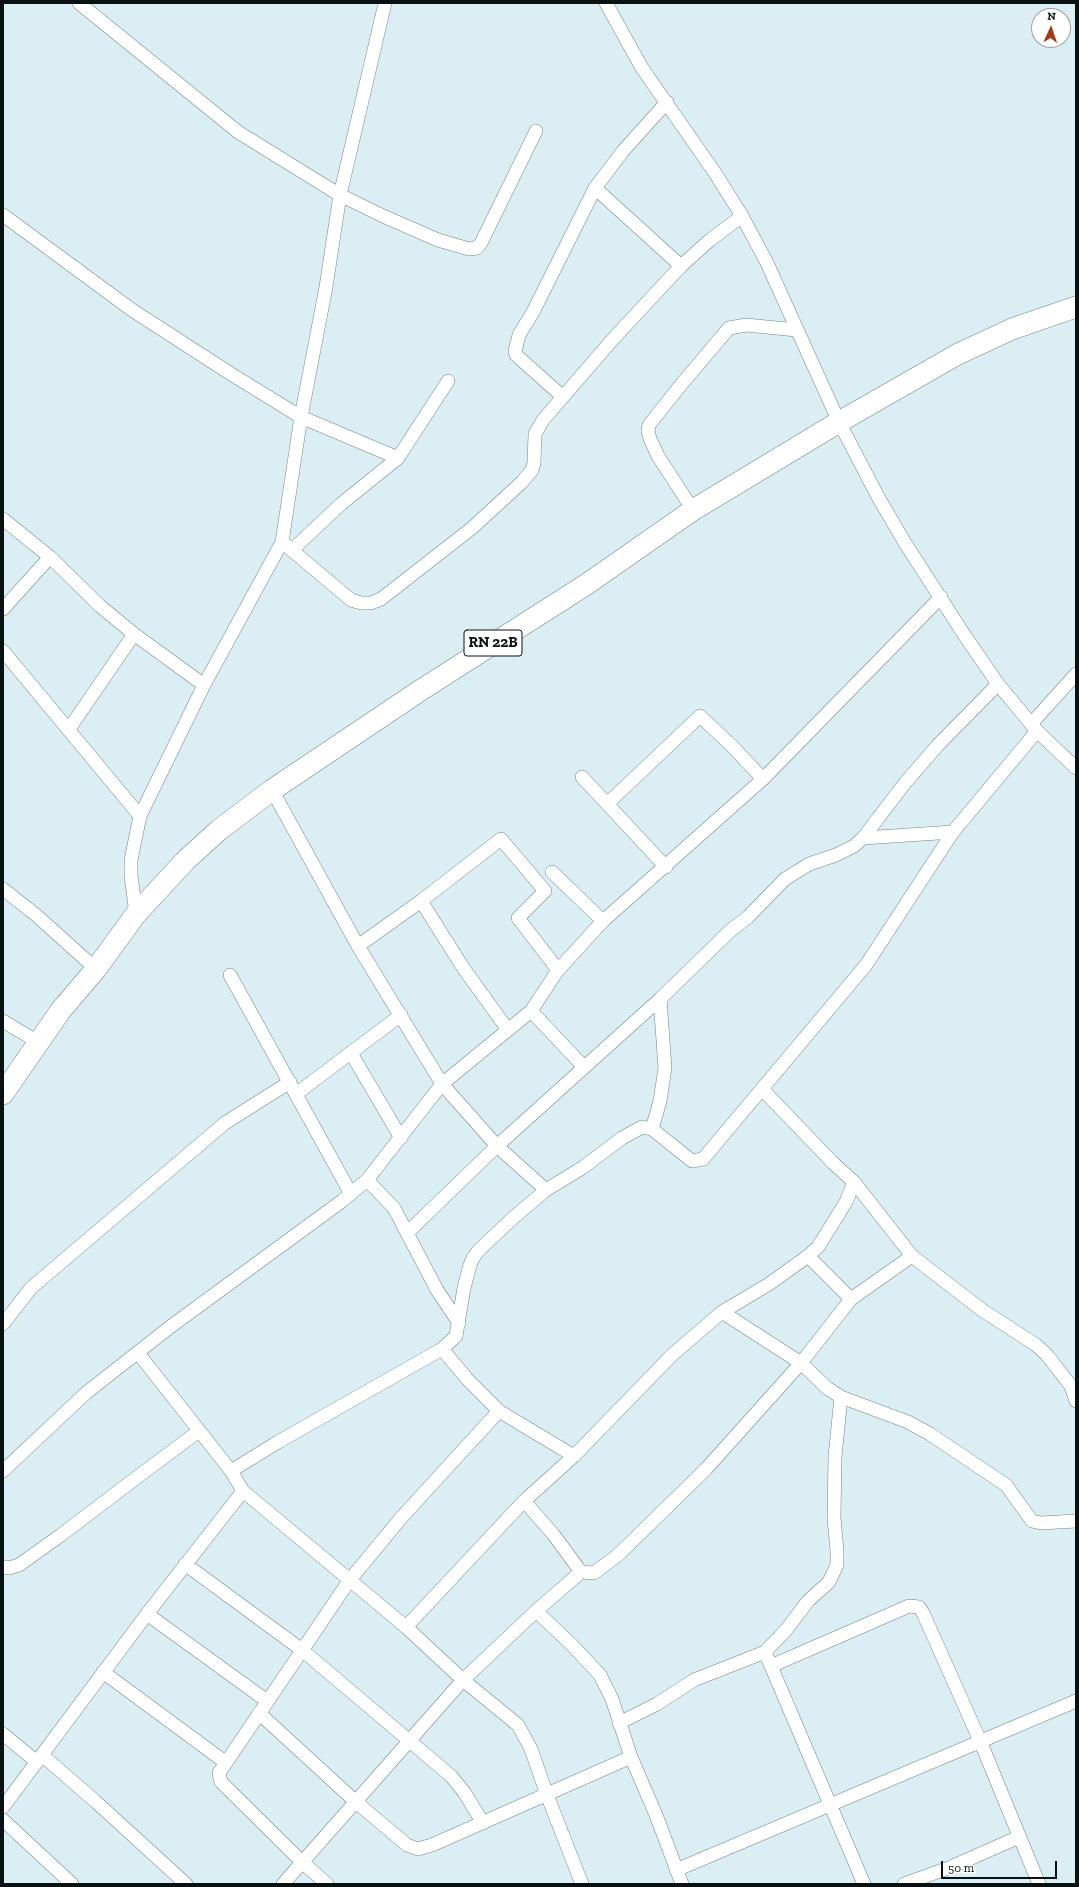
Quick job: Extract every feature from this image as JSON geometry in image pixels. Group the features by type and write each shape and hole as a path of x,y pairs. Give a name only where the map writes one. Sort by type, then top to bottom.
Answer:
{"main road":[{"name":"RN 22B","path":"3,1094 61,1010 96,969 136,914 185,862 219,830 272,790 421,690 587,584 693,510 839,422 958,354 1012,329 1076,307"}],"street":[{"path":"79,3 238,132 340,195 438,240 472,250 477,248 481,243 536,130"},
{"path":"287,546 301,417 326,287 340,195 385,3"},
{"path":"606,3 642,68 667,102 742,216 767,263 839,422 881,502 905,543 998,684 1034,728 1076,768"},
{"path":"563,397 516,355 515,351 519,335 533,312 595,188 623,151 667,102"},
{"path":"595,188 681,266"},
{"path":"3,215 132,310 301,417 398,458"},
{"path":"287,546 351,600 361,603 370,603 381,599 472,528 522,482 532,470 534,463 535,434 538,427 613,339 681,266 710,240 742,216"},
{"path":"693,510 658,456 650,439 648,431 649,426 680,386 729,328 746,325 797,330"},
{"path":"136,914 131,876 131,860 140,816 204,685 287,546 398,458 448,381"},
{"path":"3,518 50,557 100,606 134,634 204,685"},
{"path":"3,609 50,557"},
{"path":"3,1471 86,1394 138,1352 368,1180 442,1084 532,1011 558,970 603,921 666,867 763,779 941,597"},
{"path":"69,729 134,634"},
{"path":"3,651 140,816"},
{"path":"231,1471 278,1442 442,1349 456,1336 461,1303 470,1265 478,1250 546,1190 582,1168 639,1128 652,1129 692,1161 704,1160 866,965 952,832 1076,674"},
{"path":"407,1233 496,1146 660,998 731,930 748,917 785,879 810,864 836,856 854,846 863,838 905,783 937,746 998,684"},
{"path":"608,803 700,716 732,746 763,779"},
{"path":"582,777 608,803 666,867"},
{"path":"272,790 358,946 442,1084 496,1146 546,1190"},
{"path":"863,838 952,832"},
{"path":"358,946 421,901 501,840 545,891 518,918 558,970"},
{"path":"552,872 603,921"},
{"path":"3,889 36,915 96,969"},
{"path":"421,901 464,970 508,1030"},
{"path":"230,975 351,1194"},
{"path":"652,1129 660,1101 665,1068 660,998"},
{"path":"532,1011 584,1067"},
{"path":"296,1094 401,1015"},
{"path":"3,1021 38,1042"},
{"path":"351,1052 401,1138"},
{"path":"3,1324 31,1288 225,1122 290,1082"},
{"path":"763,1090 832,1163 854,1182 912,1256 982,1310 1036,1345 1048,1355 1071,1386 1076,1401"},
{"path":"368,1180 394,1208 437,1290 459,1323"},
{"path":"406,1626 524,1501 574,1456 672,1354 722,1312 769,1284 818,1247 846,1202 854,1182"},
{"path":"808,1256 851,1299"},
{"path":"283,1884 463,1680 536,1611 581,1572 594,1573 618,1555 706,1469 801,1363 851,1299 912,1256"},
{"path":"722,1312 801,1363 827,1388 841,1397 908,1422 930,1434 1006,1485 1032,1521 1041,1523 1076,1521"},
{"path":"442,1349 468,1380 500,1411 574,1456"},
{"path":"138,1352 231,1471 243,1491 349,1581 406,1626 463,1680 518,1725 531,1749 547,1795 582,1884"},
{"path":"619,1723 657,1704 694,1680 765,1652 786,1630 808,1601 829,1582 837,1565 834,1518 834,1471 841,1397"},
{"path":"327,1884 302,1862 221,1782 219,1773 349,1581 406,1512 500,1411"},
{"path":"3,1567 9,1568 18,1565 61,1536 132,1480 199,1431"},
{"path":"3,1807 147,1614 243,1491"},
{"path":"524,1501 553,1534 581,1572"},
{"path":"185,1564 302,1650 451,1776 464,1792 483,1823"},
{"path":"771,1666 909,1606 919,1607 924,1612 981,1743 1039,1884"},
{"path":"536,1611 572,1644 600,1675 612,1699 631,1757 656,1815 682,1884"},
{"path":"147,1614 267,1701"},
{"path":"765,1652 864,1884"},
{"path":"103,1672 225,1762"},
{"path":"676,1870 830,1804 981,1743 1076,1702"},
{"path":"259,1713 356,1802 407,1846 418,1849 432,1845 483,1823 631,1757"},
{"path":"3,1734 95,1801 186,1884"},
{"path":"3,1820 72,1884"},
{"path":"904,1884 950,1867 1020,1837"}]}
